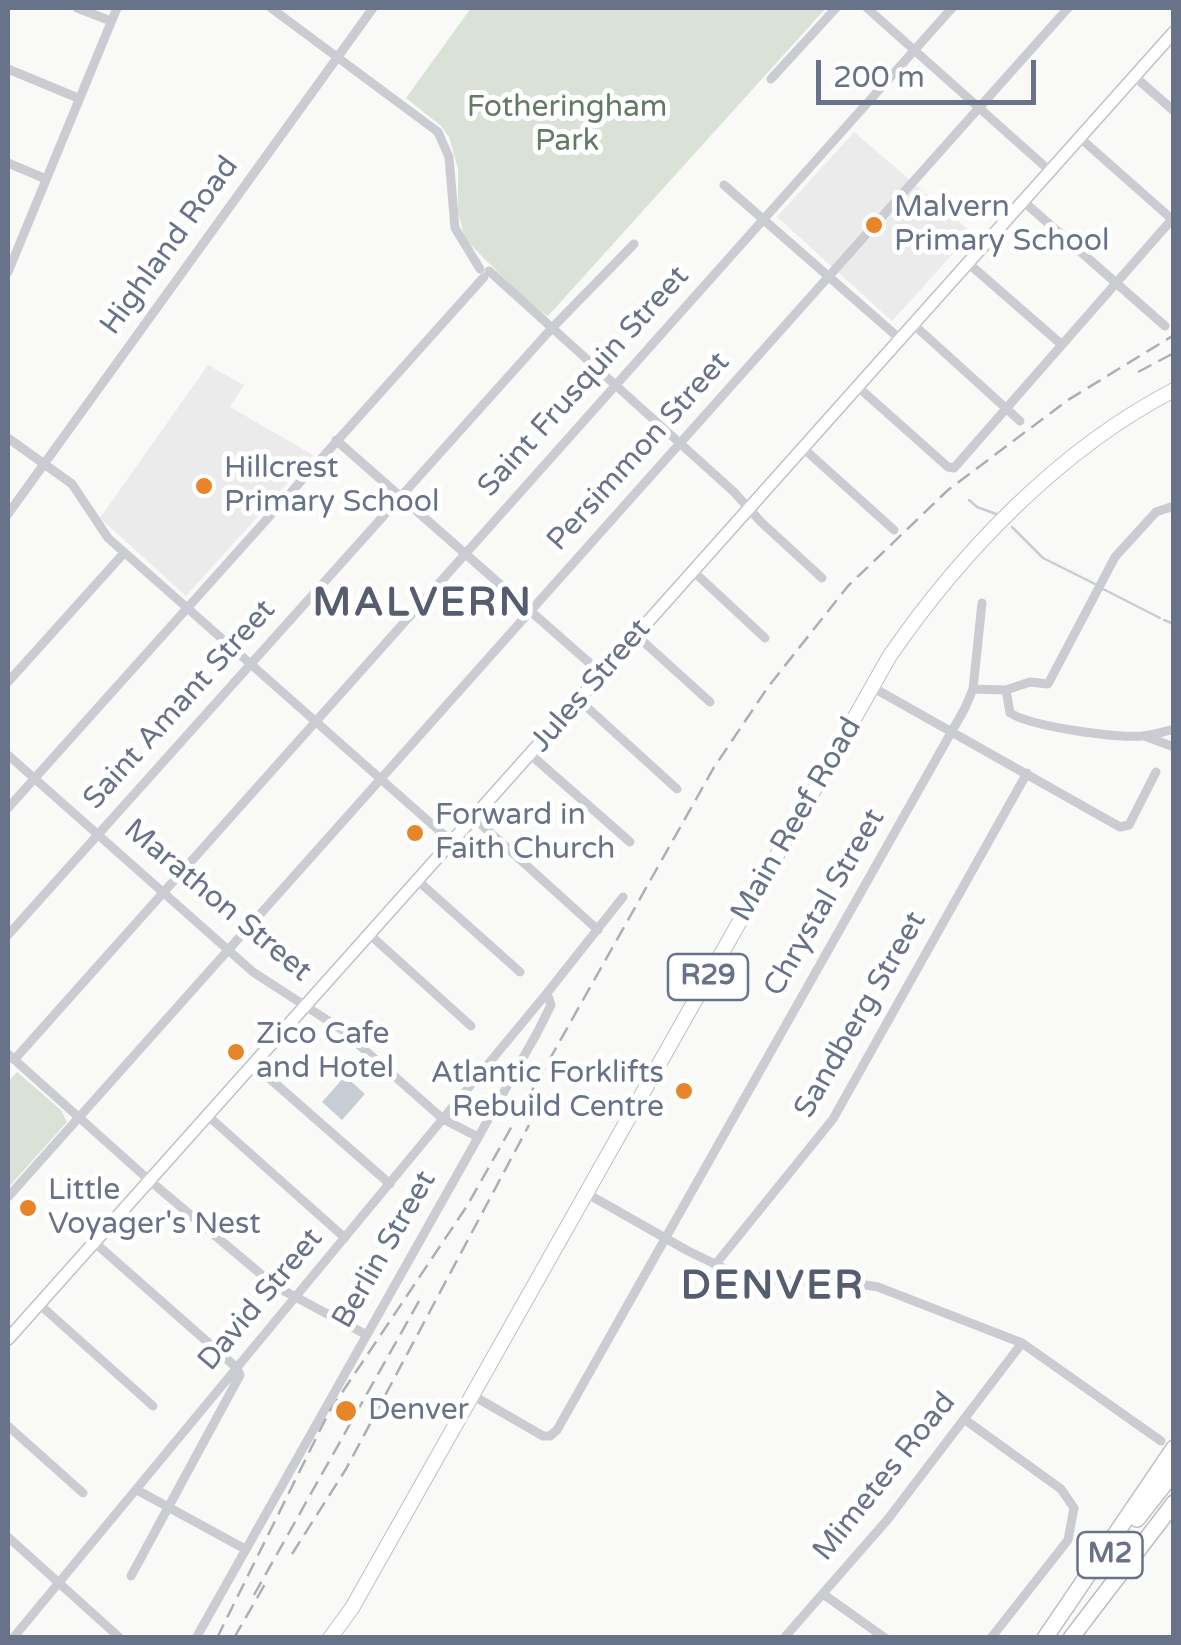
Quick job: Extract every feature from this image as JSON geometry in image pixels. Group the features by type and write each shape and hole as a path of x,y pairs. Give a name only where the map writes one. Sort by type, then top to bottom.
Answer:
{"highway":[{"path":"1046,1638 1167,1444"},
{"name":"M2","path":"1046,1638 1174,1472"},
{"name":"M2","path":"1071,1638 1174,1503"}],"main road":[{"name":"Jules Street","path":"8,1339 1174,32"},
{"name":"Main Reef Road","path":"330,1638 352,1608 872,686 922,611 1018,507 1108,429 1174,390"}],"street":[{"path":"77,8 111,21"},
{"path":"9,265 116,8"},
{"path":"271,8 438,132 449,157 454,228 484,272 680,444 822,578"},
{"name":"Highland Road","path":"8,514 373,8"},
{"path":"772,79 836,8"},
{"path":"867,8 1050,170"},
{"name":"Saint Frusquin Street","path":"11,1057 164,892 952,8"},
{"name":"Persimmon Street","path":"8,1196 1068,8"},
{"path":"8,69 78,98"},
{"path":"1134,76 1174,111"},
{"path":"858,386 948,467 954,468 1173,219 1079,137"},
{"path":"8,163 46,179"},
{"path":"724,184 900,339"},
{"path":"1023,201 1164,326"},
{"name":"Saint Amant Street","path":"8,935 551,329 634,244"},
{"path":"968,262 1061,344"},
{"path":"8,808 484,272"},
{"path":"913,324 1020,421"},
{"path":"8,438 76,488 98,527 124,553 452,842"},
{"path":"336,440 602,674"},
{"path":"803,448 894,530"},
{"path":"973,689 1006,690 1030,682 1050,682 1115,557 1159,509 1174,506"},
{"path":"8,682 124,553"},
{"path":"693,571 765,638"},
{"name":"Chrystal Street","path":"472,1396 543,1436 550,1436 560,1426 952,731 973,689 982,603"},
{"path":"636,636 710,702"},
{"path":"872,686 1124,828 1156,772"},
{"path":"1006,690 1008,711 1018,718 1049,726 1144,736 1174,747"},
{"path":"579,700 677,789"},
{"path":"1144,736 1174,728"},
{"name":"Marathon Street","path":"8,754 228,950 304,1007 341,1028 442,1118 478,1137"},
{"path":"531,755 630,842"},
{"name":"Sandberg Street","path":"715,1265 838,1111 1027,774"},
{"path":"474,818 598,930"},
{"path":"418,880 520,972"},
{"name":"Berlin Street","path":"196,1638 538,1033 551,1004 547,993 623,897"},
{"path":"368,934 471,1026"},
{"name":"David Street","path":"12,1638 547,993"},
{"path":"11,1057 275,1286 365,1334"},
{"path":"253,1064 390,1184"},
{"path":"207,1115 345,1238"},
{"path":"586,1193 715,1265 744,1276 878,1287 1022,1344 1167,1444"},
{"path":"94,1242 237,1368 240,1379 131,1576"},
{"path":"39,1304 153,1406"},
{"name":"Mimetes Road","path":"784,1638 888,1519 1022,1344"},
{"path":"213,1398 226,1405"},
{"path":"964,1419 1061,1489 1074,1508 1068,1540 991,1638"},
{"path":"8,1426 83,1494"},
{"path":"138,1490 245,1549"},
{"path":"8,1537 120,1638"},
{"path":"823,1594 885,1638"}],"shaded area":[{"name":"Malvern Primary School","path":"854,132 972,233 892,321 777,217"},
{"name":"Hillcrest Primary School","path":"208,365 244,385 230,407 313,455 186,596 100,518"},
{"path":"345,1076 365,1094 342,1120 322,1102"}],"green space":[{"name":"Fotheringham Park","path":"471,8 826,8 548,316 531,306 465,239 458,212 458,169 449,137 406,98"},
{"path":"17,1072 61,1110 67,1122 8,1188 8,1082"}],"waterway":[{"path":"969,500 999,515"},
{"path":"1012,527 1043,558 1097,585"},
{"path":"1103,589 1160,618"},
{"path":"1164,620 1174,624"}],"railway":[{"path":"217,1638 329,1412 467,1206 713,769 768,687 848,586 948,490 1068,400 1174,335"},
{"path":"1138,372 1174,353"},
{"path":"292,1554 346,1469 529,1125"},
{"path":"254,1595 423,1294"},
{"path":"234,1638 265,1584"}],"place":[{"name":"Malvern Primary School","path":"874,225"},
{"name":"Hillcrest Primary School","path":"204,486"},
{"name":"Forward in Faith Church","path":"415,833"},
{"name":"Zico Cafe and Hotel","path":"236,1052"},
{"name":"Atlantic Forklifts Rebuild Centre","path":"684,1091"},
{"name":"Little Voyager's Nest","path":"28,1208"},
{"name":"Denver","path":"346,1411"}],"district":[{"name":"MALVERN","path":"423,604"},
{"name":"DENVER","path":"773,1287"}]}
